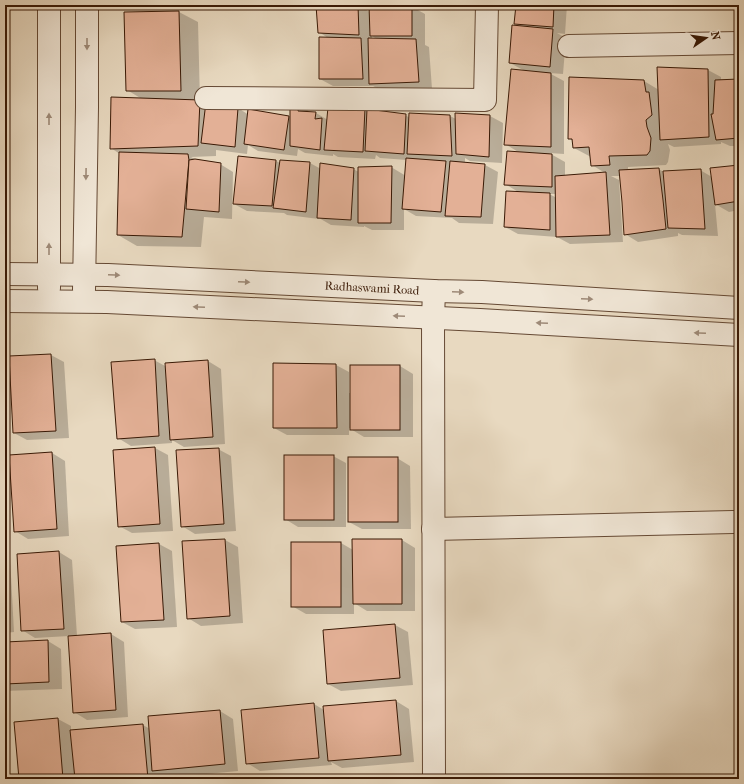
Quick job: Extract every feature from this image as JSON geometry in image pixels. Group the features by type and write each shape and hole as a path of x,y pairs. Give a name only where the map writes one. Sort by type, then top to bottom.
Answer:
{"street":[{"path":"48,302 49,5"},
{"path":"83,302 87,107 87,5"},
{"path":"206,98 485,100 487,5"},
{"path":"569,46 739,42"},
{"name":"Radhaswami Road","path":"5,274 108,275 482,292 739,308"},
{"path":"434,291 434,779"},
{"path":"5,301 83,302 433,318 739,335"},
{"path":"433,529 733,522"}],"building":[{"path":"316,5 358,5 359,35 318,33"},
{"path":"369,5 412,5 412,36 370,36"},
{"path":"516,5 554,5 553,27 514,24"},
{"path":"179,11 181,91 126,91 124,12"},
{"path":"512,25 553,29 550,67 509,63"},
{"path":"319,37 361,38 363,79 319,79"},
{"path":"368,38 416,39 419,82 369,84"},
{"path":"657,67 708,69 709,137 660,140"},
{"path":"511,69 551,73 551,147 504,145"},
{"path":"569,77 644,80 646,92 649,92 652,115 646,120 651,138 650,151 647,155 609,156 610,165 591,166 589,147 573,148 572,139 568,139"},
{"path":"739,79 739,138 716,140 711,114 713,114 715,80"},
{"path":"111,97 200,100 198,146 110,149"},
{"path":"206,102 238,108 235,147 201,143"},
{"path":"299,104 298,111 316,112 315,119 322,118 320,150 290,146 290,105"},
{"path":"328,107 365,108 363,152 324,150"},
{"path":"248,109 289,116 284,150 244,144"},
{"path":"367,109 406,114 404,154 365,151"},
{"path":"409,113 450,115 452,156 407,154"},
{"path":"455,113 490,115 489,157 456,154"},
{"path":"507,151 552,154 552,187 504,185"},
{"path":"119,152 188,154 189,160 182,237 117,235"},
{"path":"238,156 276,160 272,206 233,204"},
{"path":"406,158 446,161 441,212 402,209"},
{"path":"195,159 221,163 219,212 186,209 189,160"},
{"path":"280,160 310,162 306,212 273,208"},
{"path":"450,161 485,164 481,217 445,216"},
{"path":"320,163 354,168 351,220 317,218"},
{"path":"739,165 739,201 715,205 710,168"},
{"path":"392,166 391,223 358,223 358,167"},
{"path":"659,168 666,229 624,235 619,170"},
{"path":"701,169 705,229 668,228 663,171"},
{"path":"606,172 610,235 556,237 555,176"},
{"path":"506,191 550,193 550,230 504,227"},
{"path":"51,354 56,431 13,433 9,356"},
{"path":"155,359 159,436 117,439 111,362"},
{"path":"208,360 213,437 170,440 165,363"},
{"path":"273,363 336,364 337,428 273,428"},
{"path":"350,365 400,365 400,430 350,430"},
{"path":"155,447 160,524 118,527 113,450"},
{"path":"219,448 224,524 181,527 176,450"},
{"path":"52,452 57,529 14,532 9,455"},
{"path":"284,455 334,455 334,520 284,520"},
{"path":"348,457 398,457 398,522 348,522"},
{"path":"225,539 230,616 187,619 182,541"},
{"path":"352,539 402,539 402,604 353,604"},
{"path":"291,542 341,542 341,607 291,607"},
{"path":"159,543 164,620 121,622 116,546"},
{"path":"59,551 64,629 21,631 17,554"},
{"path":"395,624 400,678 327,684 323,630"},
{"path":"111,633 116,710 73,713 68,636"},
{"path":"48,640 49,682 5,684 5,642"},
{"path":"396,700 401,755 328,761 323,706"},
{"path":"314,703 319,758 246,764 241,710"},
{"path":"220,710 225,764 152,771 148,716"},
{"path":"58,718 63,779 19,779 14,722"},
{"path":"143,724 148,779 75,779 70,730"}]}
